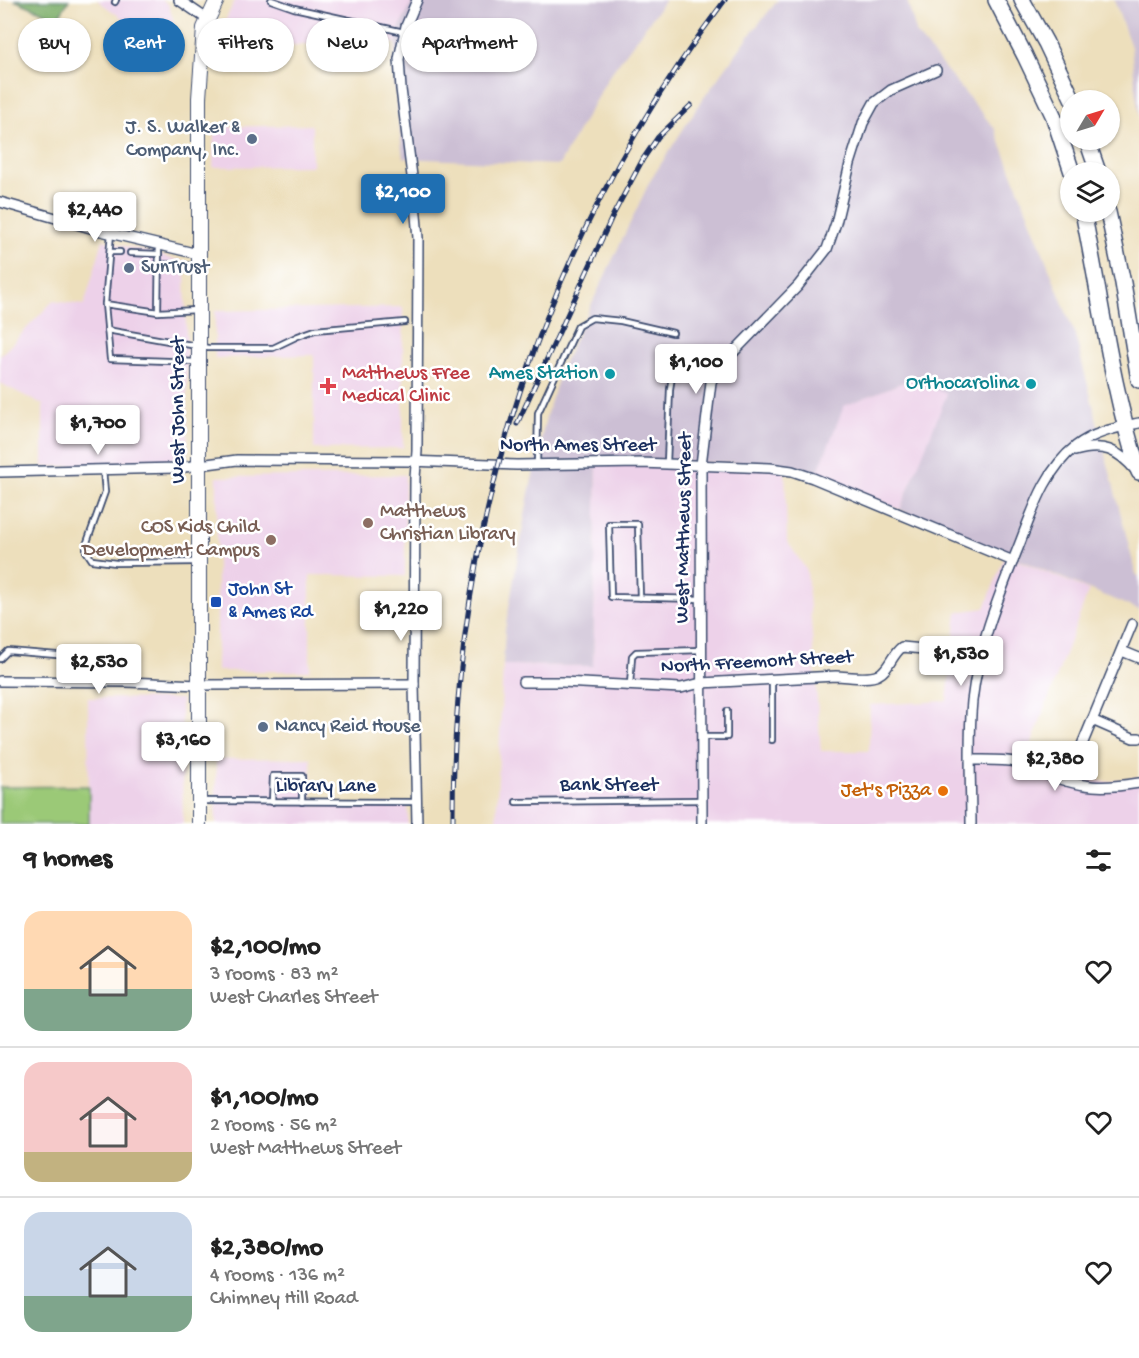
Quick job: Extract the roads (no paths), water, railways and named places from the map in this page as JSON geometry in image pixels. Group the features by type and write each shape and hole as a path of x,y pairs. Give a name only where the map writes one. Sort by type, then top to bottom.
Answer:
{"main road":[{"name":"West John Street","path":"208,18 217,0"},
{"path":"996,0 1053,115 1069,162"},
{"path":"1022,0 1068,90"},
{"name":"West John Street","path":"199,824 198,260 200,72"},
{"path":"1085,222 1113,379 1131,424 1139,474"},
{"path":"1110,222 1139,380"}],"street":[{"path":"179,0 206,18"},
{"path":"410,18 417,0"},
{"path":"401,44 399,72 418,238 414,684 417,824"},
{"name":"West Matthews Street","path":"702,824 701,465 711,382 717,369 798,286 827,249 863,123 874,103 891,90 936,70"},
{"path":"0,202 198,260"},
{"path":"971,824 972,701 980,654 993,611 1013,561 1040,494 1056,466 1076,446 1100,432 1131,424"},
{"path":"1070,452 1100,446 1116,452 1139,474"},
{"name":"North Ames Street","path":"0,472 177,468 237,460 417,461 537,465 668,464 792,471 1013,561"},
{"path":"1067,781 1132,624"},
{"name":"North Freemont Street","path":"523,682 681,688 701,683 872,676 884,670 902,647 945,651"},
{"path":"1122,651 1139,658"},
{"path":"0,681 199,685 414,684"},
{"path":"1092,720 1133,738 1139,738"},
{"path":"971,760 1003,760 1026,765 1084,787 1113,788 1139,783"}],"lane":[{"path":"271,0 304,10 401,31"},
{"path":"111,233 105,304 110,359 198,362"},
{"path":"130,253 159,250 158,312"},
{"path":"110,252 120,252"},
{"path":"159,264 198,260"},
{"path":"105,304 158,312 198,310"},
{"path":"537,465 538,413 578,326 592,318 631,323 673,333"},
{"path":"107,330 214,348 273,348 315,330 405,322"},
{"path":"668,464 670,390 675,364"},
{"path":"103,470 105,492 86,545 86,551 93,560 116,563 198,562"},
{"path":"640,598 638,525 609,524 611,597 640,598 701,599"},
{"path":"630,685 632,656 636,652 701,650"},
{"path":"0,659 8,651 81,657 87,665 87,681"},
{"path":"772,680 772,740"},
{"path":"702,737 727,737 727,711"},
{"path":"272,802 273,776 302,776 302,802"},
{"name":"Bank Street","path":"516,802 702,800"},
{"name":"Library Lane","path":"198,801 417,802"}],"railway":[{"path":"453,824 457,713 470,603 491,495 521,390 559,287 606,188 661,92 725,0"},
{"path":"517,424 612,217 643,159 658,137 691,105"}],"place":[{"name":"J. S. Walker & Company, Inc.","path":"252,139"},
{"name":"SunTrust","path":"129,268"},
{"name":"Ames Station","path":"610,374"},
{"name":"Orthocarolina","path":"1031,384"},
{"name":"Matthews Free Medical Clinic","path":"328,386"},
{"name":"Matthews Christian Library","path":"368,523"},
{"name":"COS Kids Child Development Campus","path":"271,540"},
{"name":"John St & Ames Rd","path":"216,602"},
{"name":"Nancy Reid House","path":"263,727"},
{"name":"Jet's Pizza","path":"943,791"}]}
